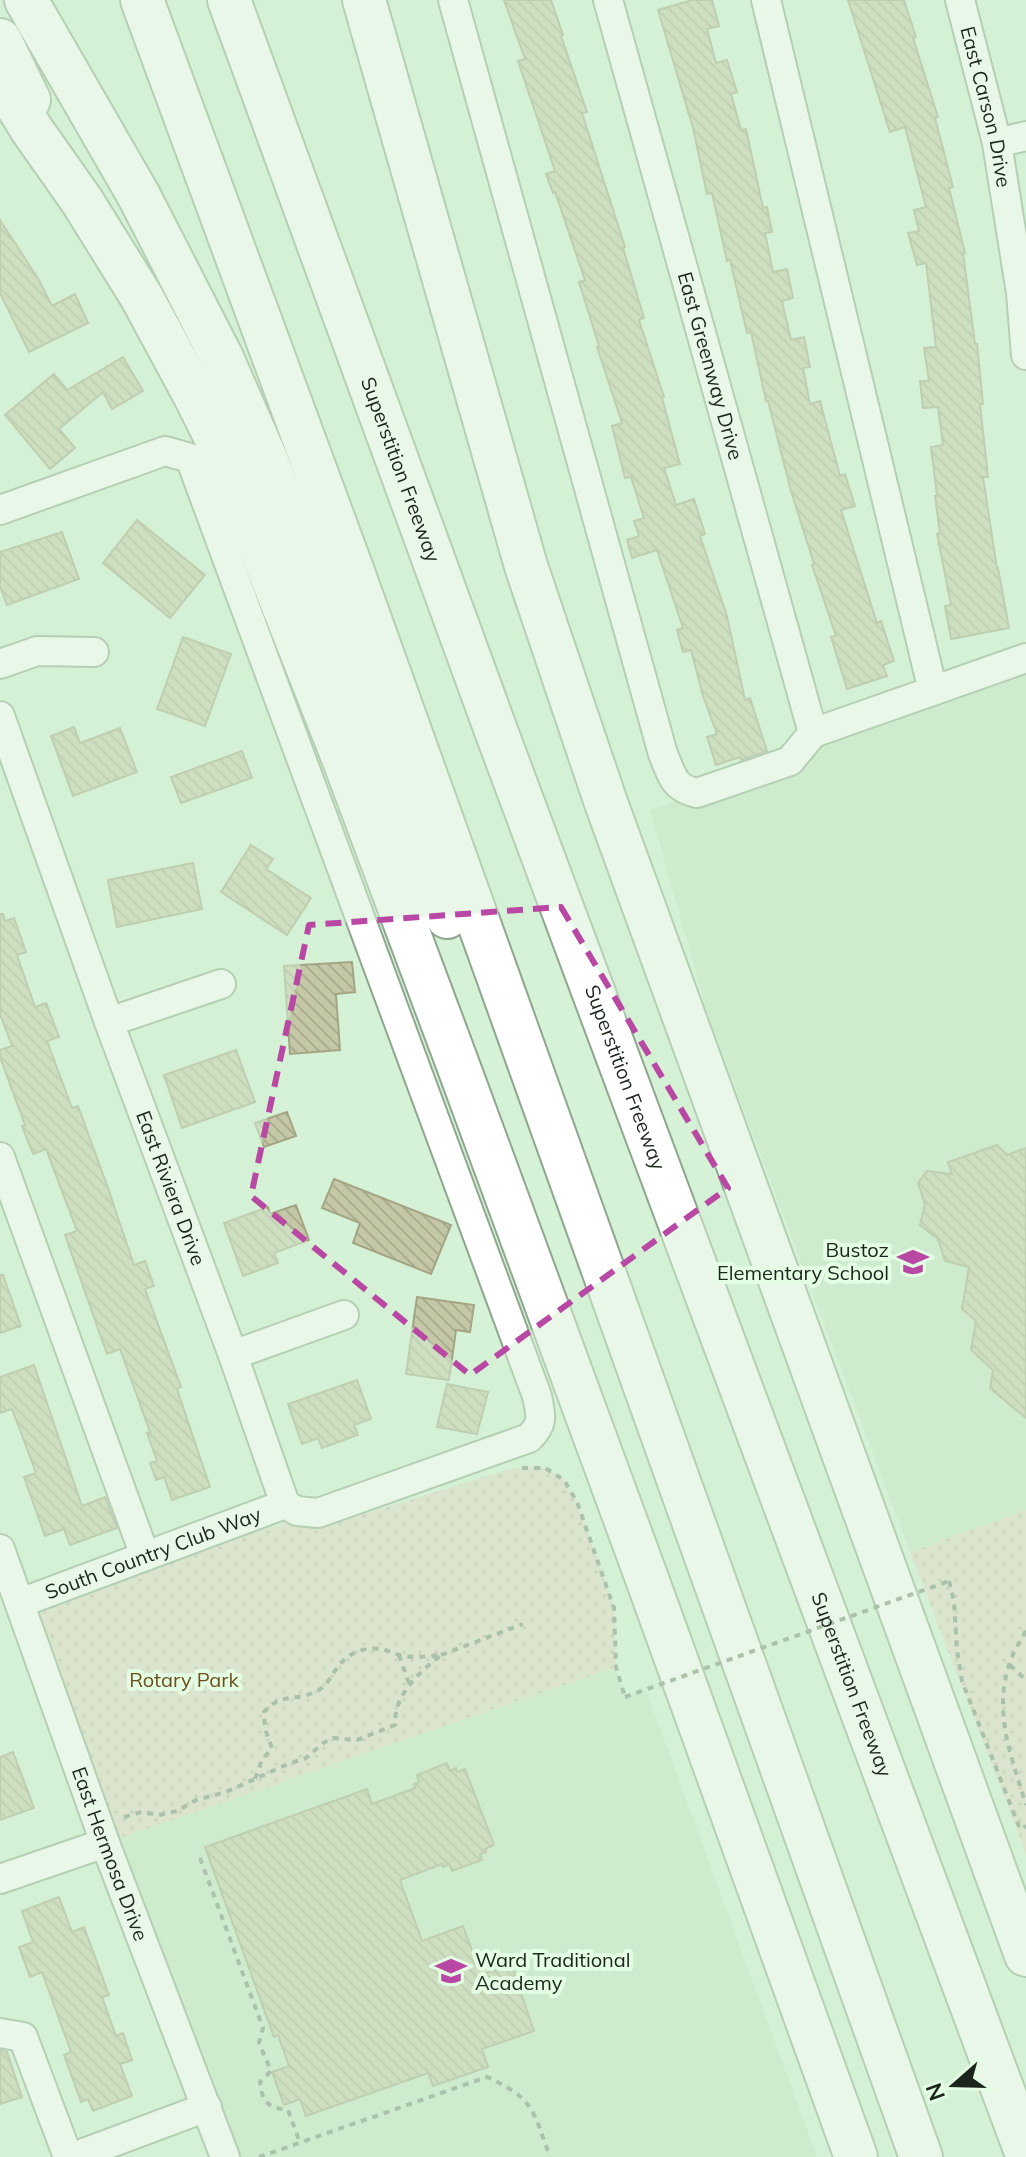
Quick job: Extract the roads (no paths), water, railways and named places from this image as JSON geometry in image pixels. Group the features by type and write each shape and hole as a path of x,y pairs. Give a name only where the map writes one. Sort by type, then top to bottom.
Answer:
{"highway":[{"path":"26,0 177,268 222,358 272,473 482,1005 564,1164"},
{"path":"142,0 353,572 921,2157"},
{"name":"Superstition Freeway","path":"229,0 498,736 1026,2152"},
{"path":"261,0 289,92 382,349 498,736"},
{"path":"364,0 526,566 557,660 605,800 1026,1955"},
{"path":"0,40 82,201"},
{"path":"0,78 82,201 166,340 208,421 232,476 345,763 458,1065 856,2157"},
{"path":"958,1966 1026,2127"}],"street":[{"path":"453,0 663,754 675,781 684,790 697,793 790,761 813,733 1026,658"},
{"name":"East Greenway Drive","path":"608,0 813,733"},
{"path":"766,0 933,691"},
{"name":"East Carson Drive","path":"960,0 997,143 1021,293 1026,355"},
{"path":"997,143 1026,136"},
{"path":"0,510 165,451 190,458 537,1396 541,1416 538,1429 529,1438 318,1513 297,1511 285,1504"},
{"path":"0,664 37,651 94,652"},
{"name":"East Riviera Drive","path":"0,716 285,1504"},
{"path":"109,1022 221,984"},
{"path":"0,1157 145,1556"},
{"path":"233,1355 344,1315"},
{"name":"South Country Club Way","path":"20,1603 285,1504"},
{"name":"East Hermosa Drive","path":"0,1549 105,1843 225,2157"},
{"path":"0,1879 105,1843"},
{"path":"0,2033 23,2037 70,2157 207,2107"}],"place":[{"name":"Bustoz Elementary School","path":"913,1262"},
{"name":"Ward Traditional Academy","path":"451,1971"}],"park label":[{"name":"Rotary Park","path":"184,1680"}]}
